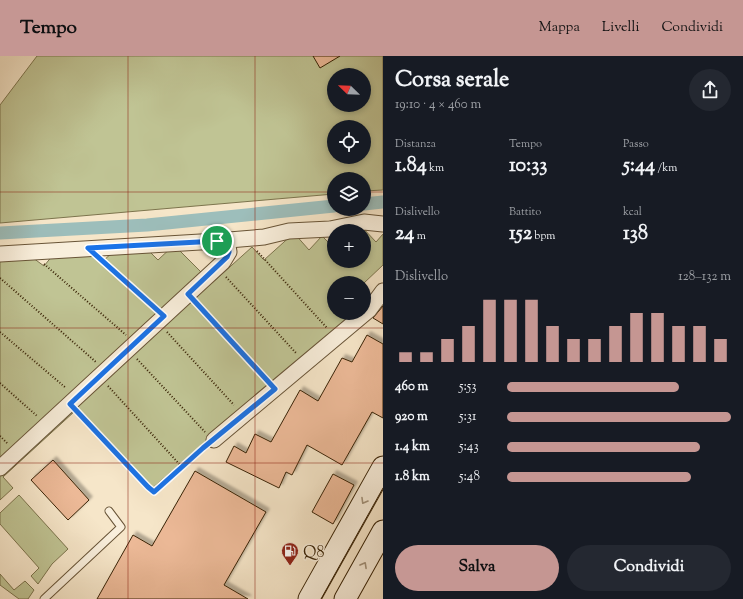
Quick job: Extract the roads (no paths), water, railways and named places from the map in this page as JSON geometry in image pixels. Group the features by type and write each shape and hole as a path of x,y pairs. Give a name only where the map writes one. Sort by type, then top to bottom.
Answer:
{"main road":[{"path":"309,599 383,467"},
{"path":"345,599 383,532"}],"street":[{"path":"0,254 217,241 264,237 289,231 330,229 364,222 383,224"},
{"path":"0,468 217,268 227,257 229,252 228,246 217,241"},
{"path":"214,441 369,310 383,291"}],"lane":[{"path":"44,599 121,527 109,510"}],"waterway":[{"path":"371,203 383,202"},
{"path":"0,233 147,225 327,207"}],"tram line":[{"path":"321,599 383,488"}],"place":[{"name":"Q8","path":"290,566"}]}
